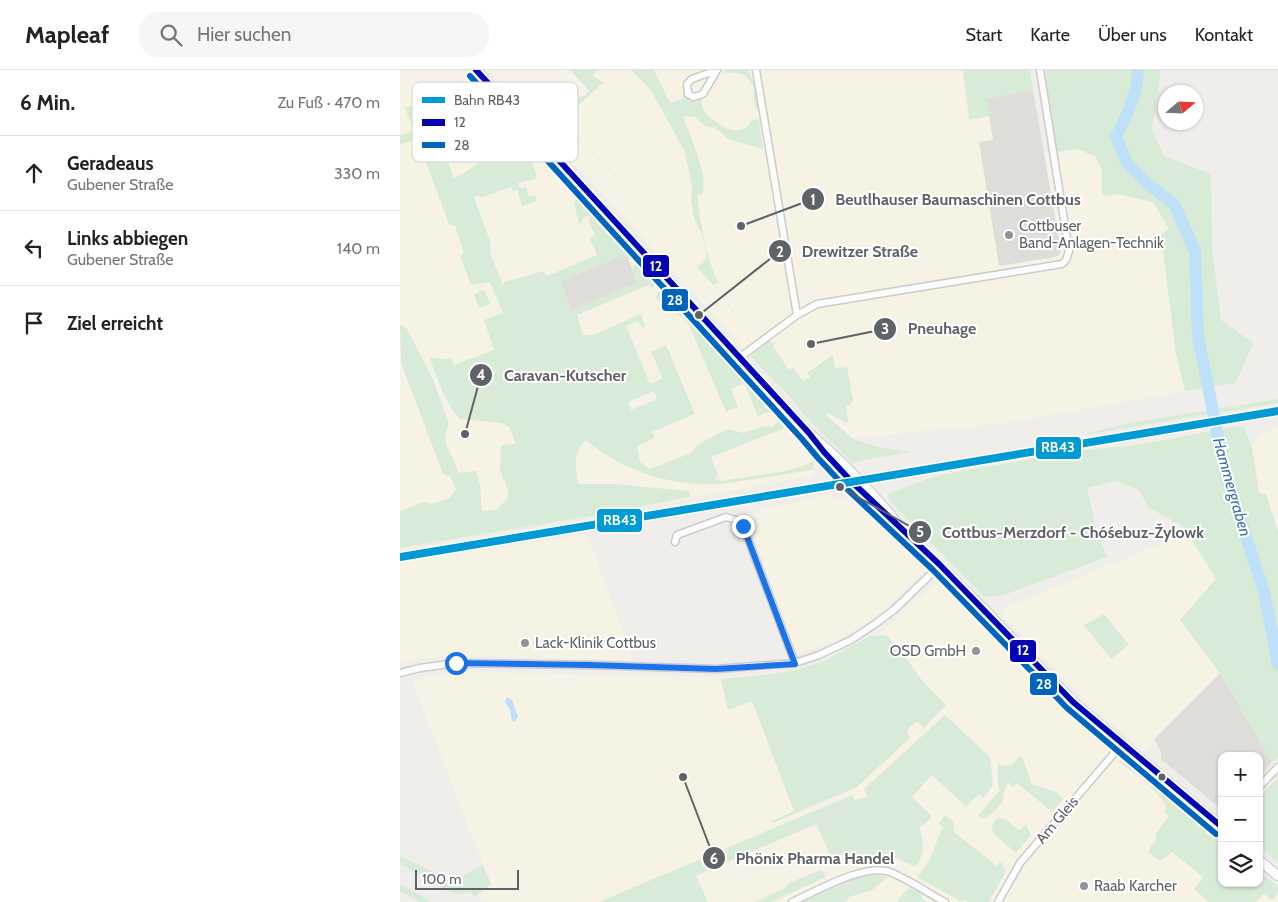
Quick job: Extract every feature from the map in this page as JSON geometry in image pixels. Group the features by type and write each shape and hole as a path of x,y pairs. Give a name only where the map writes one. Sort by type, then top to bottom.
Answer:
{"street":[{"path":"476,70 487,82"},
{"path":"717,70 703,94 694,97 688,94 687,84 692,79 717,70"},
{"path":"756,70 797,315"},
{"path":"740,358 797,315 817,304 1062,264 1066,260 1069,251 1040,70"},
{"path":"560,162 809,433 824,452 885,514 938,564 1073,702 1218,824"},
{"path":"675,542 677,535 726,517 736,520 743,526 795,664"},
{"path":"400,673 456,663 716,669 795,664 851,640 875,624 895,610 934,571 938,564"},
{"name":"Am Gleis","path":"998,902 1020,863 1122,744"},
{"path":"1263,783 1278,766"},
{"path":"1263,863 1278,876"},
{"path":"792,902 860,872 880,870 891,872 944,902"}],"shaded area":[{"path":"400,70 463,70 474,82 412,82 412,162 548,162 817,455 812,466 814,475 609,513 400,548"},
{"path":"489,70 1030,70 1043,153 1078,149 1096,157 1102,171 1102,184 1106,196 1117,194 1153,202 1170,230 1161,234 1176,354 1185,391 1004,423 832,440 800,409 573,162 578,162 578,82 500,82"},
{"path":"1033,90 1061,250 1059,255 1055,257 999,266 979,142 993,140 986,98"},
{"path":"625,252 639,284 572,313 558,281"},
{"path":"1278,429 1278,532 1266,494 1259,494 1252,447 1261,434"},
{"path":"831,494 835,500 852,497 929,567 877,615 845,637 796,655 746,514"},
{"path":"587,534 633,660 486,656 420,658 400,664 400,562"},
{"path":"1187,534 1216,579 1180,620 1220,673 1154,739 1146,752 1087,702 1001,613 1006,607"},
{"path":"939,579 1065,707 1218,837 1218,887 1263,887 1263,874 1278,887 1278,902 490,902 475,897 491,884 412,681 452,672 723,677 782,673 826,660 883,631"},
{"path":"1220,673 1272,762 1263,772 1263,752 1218,752 1218,807 1161,759 1161,752 1154,739"}],"green space":[{"path":"570,70 598,70 593,75 594,77 604,82 578,106 578,98 589,91"},
{"path":"631,70 654,70 670,103 682,99 684,93 689,98 702,99 704,111 715,121 731,129 740,130 746,127 752,120 759,119 763,149 726,138 722,133 714,128 705,126 695,117 683,116 698,156 703,177 704,187 702,194 697,196 707,251 718,282 713,285 697,267 706,258 706,250 701,232 694,219 691,201 692,188 685,152 651,90"},
{"path":"727,70 748,70 755,86 759,108 757,110 754,88 748,79 738,73 723,74"},
{"path":"963,70 1030,70 1033,90 987,98 989,116 969,120"},
{"path":"1046,70 1161,70 1152,130 1164,156 1211,174 1212,247 1221,320 1253,343 1236,383 1185,391 1176,354 1161,234 1169,229 1153,202 1117,194 1106,196 1102,193 1102,171 1096,157 1078,149 1057,152"},
{"path":"470,71 480,82 477,82"},
{"path":"412,105 412,125 405,108"},
{"path":"412,131 412,141 400,145 400,136"},
{"path":"426,162 448,162 454,178 480,162 531,162 537,176 535,179 518,183 520,188 526,187 529,197 535,195 537,201 522,206 517,190 513,192 511,187 481,198 480,195 474,197 490,241 491,255 503,285 505,281 543,271 547,276 597,255 590,239 595,234 589,223 590,216 584,217 579,224 574,204 577,198 632,258 630,260 624,255 561,282 572,310 636,283 633,267 637,264 657,284 652,288 649,285 577,315 583,335 596,334 641,314 645,325 642,329 638,321 626,326 650,384 663,378 651,352 666,345 695,414 652,432 655,438 637,446 640,462 650,469 691,453 697,445 727,429 744,433 764,426 772,427 783,418 789,425 711,457 718,476 715,479 721,481 786,471 815,460 812,470 725,484 681,482 664,479 631,468 600,451 586,440 579,450 576,460 578,484 614,484 689,491 690,497 609,513 400,548 400,511 424,502 431,504 450,498 456,489 450,477 443,474 401,363 400,324 407,329 433,379 449,424 446,431 446,444 458,473 476,471 480,485 482,511 496,510 506,500 509,493 500,470 501,445 516,444 509,427 502,423 460,419 446,398 429,357 451,358 454,365 494,350 484,320 503,313 490,282 471,285 460,256 464,253 455,226 449,224","holes":["654,391 657,399 631,410 628,402"]},
{"path":"550,162 554,162 598,209 597,213"},
{"path":"565,162 568,162 692,297 689,299 681,286 673,280"},
{"path":"605,216 638,253 637,256 601,217"},
{"path":"484,290 491,304 479,308 474,294"},
{"path":"665,291 775,410 758,416 744,383 731,389 738,407 726,412 689,325 683,318 658,301 656,297 658,292"},
{"path":"714,336 757,382 758,386 783,409 782,412 712,338"},
{"path":"767,341 777,343 773,346 789,370 793,367 803,381 810,377 807,373 833,355 835,368 847,366 853,400 846,407 848,422 846,423 826,413 827,416 853,439 881,448 911,452 858,461 853,464 803,414 789,396 751,357"},
{"path":"750,361 796,411 795,412 753,367"},
{"path":"1278,399 1278,403 1083,435 1125,424"},
{"path":"1237,426 1244,427 1252,447 1259,493 1266,494 1278,532 1278,757 1272,762 1220,673 1180,620 1216,579 1183,526 1149,508 1139,490 1115,481 1087,488 1097,532 1107,557 1004,595 984,597 888,499 888,494 935,476 1084,450 1132,446"},
{"path":"1104,614 1129,645 1111,659 1084,625"},
{"path":"996,615 1074,694 1071,694"},
{"path":"989,621 1108,740 1060,697 985,622"},
{"path":"870,636 887,636 921,679 946,705 924,728 918,722 909,727 907,733 910,738 857,787 773,823 772,821 794,811 752,701 728,710 721,679 782,673 800,669 826,660"},
{"path":"945,715 990,757 993,785 984,798 978,794 966,807 932,775 912,797 932,816 919,827 923,848 921,858 915,867 889,854 873,858 853,867 847,852 832,859 816,824 723,864 716,863 714,857 709,859 711,866 707,871 696,876 708,902 599,902 852,795 855,800 867,797 864,789"},
{"path":"1019,757 1022,757 1032,784 1057,793 1063,800 1052,812 1017,783 1013,787 1008,782 1000,806 982,819 978,816 1000,790 998,786 998,764 1002,766 1012,765"},
{"path":"1123,757 1218,837 1218,887 1263,887 1263,874 1278,887 1273,899 1264,894 1255,902 1209,902 1194,889 1203,877 1172,852 1162,860 1158,860 1149,852 1151,846 1156,841 1156,833 1169,816 1165,812 1166,806 1146,782 1119,762"},
{"path":"1278,778 1278,863 1263,850 1263,793"},
{"path":"1169,788 1182,802 1185,802 1208,821 1206,823 1167,790"},
{"path":"945,815 953,821 954,832 997,866 1001,862 1006,871 989,902 968,902 965,900 962,902 917,877 931,856 943,827 939,823"},
{"path":"997,818 1005,819 1019,830 1026,825 1031,835 1016,853 993,833 992,825"},
{"path":"400,856 436,873 436,877 448,884 483,865 491,884 475,897 471,892 456,895 400,864"},
{"path":"820,870 824,872 826,877 771,902 755,902 785,888 789,883"},
{"path":"878,875 888,877 872,890 849,897 845,902 802,902 862,876"},
{"path":"400,884 433,902 420,902 400,891"},
{"path":"909,888 922,894 922,899 927,902 896,902"}],"water":[{"path":"507,697 512,700 518,717 515,722 512,721 510,710 505,702"}],"waterway":[{"name":"Hammergraben","path":"1137,70 1134,95 1116,137 1127,163 1149,185 1174,204 1195,251 1198,336 1225,472 1264,592 1278,664"}],"railway":[{"path":"580,137 708,276 727,302 761,360 774,378 790,394 825,421 866,439 914,450 947,450"}],"rail line":[{"name":"RB43","path":"400,557 1278,411"}],"transit line":[{"name":"12","path":"476,70 487,82"},
{"name":"28","path":"470,76 475,82"},
{"name":"28","path":"549,162 846,488 933,570 1067,708 1216,834"},
{"name":"12","path":"560,162 852,482 939,564 1073,702 1218,824"}],"place":[{"name":"Beutlhauser Baumaschinen Cottbus","path":"741,226"},
{"name":"Cottbuser Band-Anlagen-Technik","path":"1009,235"},
{"name":"Drewitzer Straße","path":"699,315"},
{"name":"Pneuhage","path":"811,344"},
{"name":"Caravan-Kutscher","path":"465,434"},
{"name":"Cottbus-Merzdorf - Chóśebuz-Žylowk","path":"840,487"},
{"name":"Lack-Klinik Cottbus","path":"525,643"},
{"name":"OSD GmbH","path":"976,651"},
{"name":"Phönix Pharma Handel","path":"683,777"},
{"name":"Raab Karcher","path":"1084,886"}],"route":[{"path":"456,663 716,669 795,664 743,526"}]}
